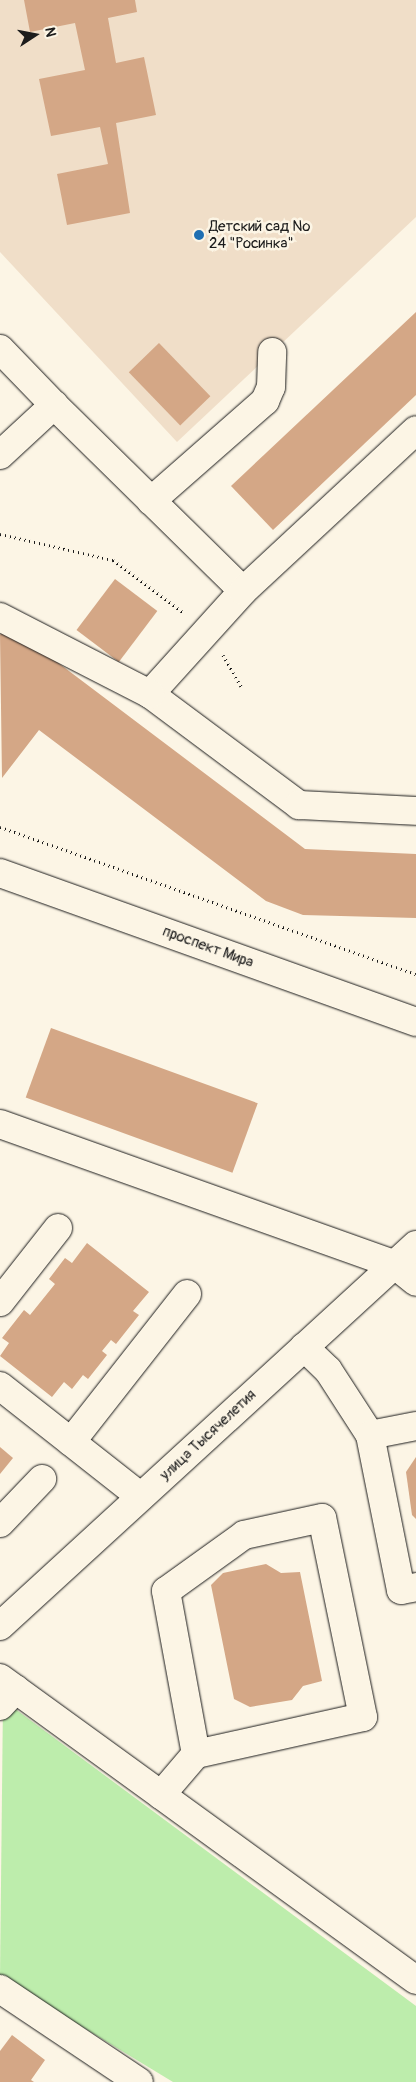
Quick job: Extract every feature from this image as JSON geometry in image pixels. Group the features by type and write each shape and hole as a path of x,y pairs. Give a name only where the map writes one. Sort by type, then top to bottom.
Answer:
{"street":[{"path":"0,349 54,405 244,591"},
{"path":"151,501 265,402 271,387 272,352"},
{"path":"0,455 54,405"},
{"path":"150,694 244,591 416,430"},
{"path":"0,617 150,694 299,805 416,811"},
{"name":"проспект Мира","path":"0,873 416,1022"},
{"path":"0,1124 394,1264 416,1282"},
{"path":"0,1302 58,1228"},
{"name":"улица Тысячелетия","path":"0,1626 416,1245"},
{"path":"71,1442 187,1294"},
{"path":"304,1347 328,1370 370,1435 401,1590 416,1587"},
{"path":"0,1386 141,1497"},
{"path":"370,1435 416,1426"},
{"path":"0,1523 42,1479"},
{"path":"161,1795 196,1754 363,1717 322,1518 244,1535 166,1591 196,1754"},
{"path":"5,1691 161,1795 416,1980"},
{"path":"0,1989 139,2082"}],"path":[{"path":"0,534 113,560 208,630 244,689"},
{"path":"0,827 416,974"}],"shaded area":[{"name":"Детский сад № 24 \"Росинка\"","path":"0,0 416,0 416,217 177,442 0,252"}],"green space":[{"path":"3,1700 416,2006 416,2082 173,2082 0,1977"}],"building":[{"path":"24,0 135,0 137,12 108,18 116,63 144,57 156,115 116,123 130,213 67,225 57,174 108,164 100,127 51,136 39,79 85,70 75,23 30,32"},
{"path":"416,312 416,395 273,530 231,486"},
{"path":"159,343 210,396 180,425 129,372"},
{"path":"115,579 157,611 119,662 76,630"},
{"path":"8,625 305,849 416,854 416,918 303,915 266,901 39,730 2,778 0,635"},
{"path":"51,1028 258,1103 232,1173 26,1098"},
{"path":"87,1243 149,1292 133,1311 139,1315 116,1344 111,1340 102,1351 107,1355 88,1379 83,1375 72,1389 64,1382 52,1397 0,1356 9,1343 2,1338 24,1310 30,1315 55,1284 49,1279 65,1258 72,1263"},
{"path":"0,1447 13,1458 0,1474"},
{"path":"416,1457 416,1519 412,1515 406,1472"},
{"path":"266,1564 281,1573 300,1572 322,1681 303,1686 292,1700 250,1707 234,1699 211,1585 223,1573"},
{"path":"12,2035 45,2060 31,2080 34,2082 0,2082 0,2051"}],"place":[{"name":"Детский сад № 24 \"Росинка\"","path":"199,235"}]}
